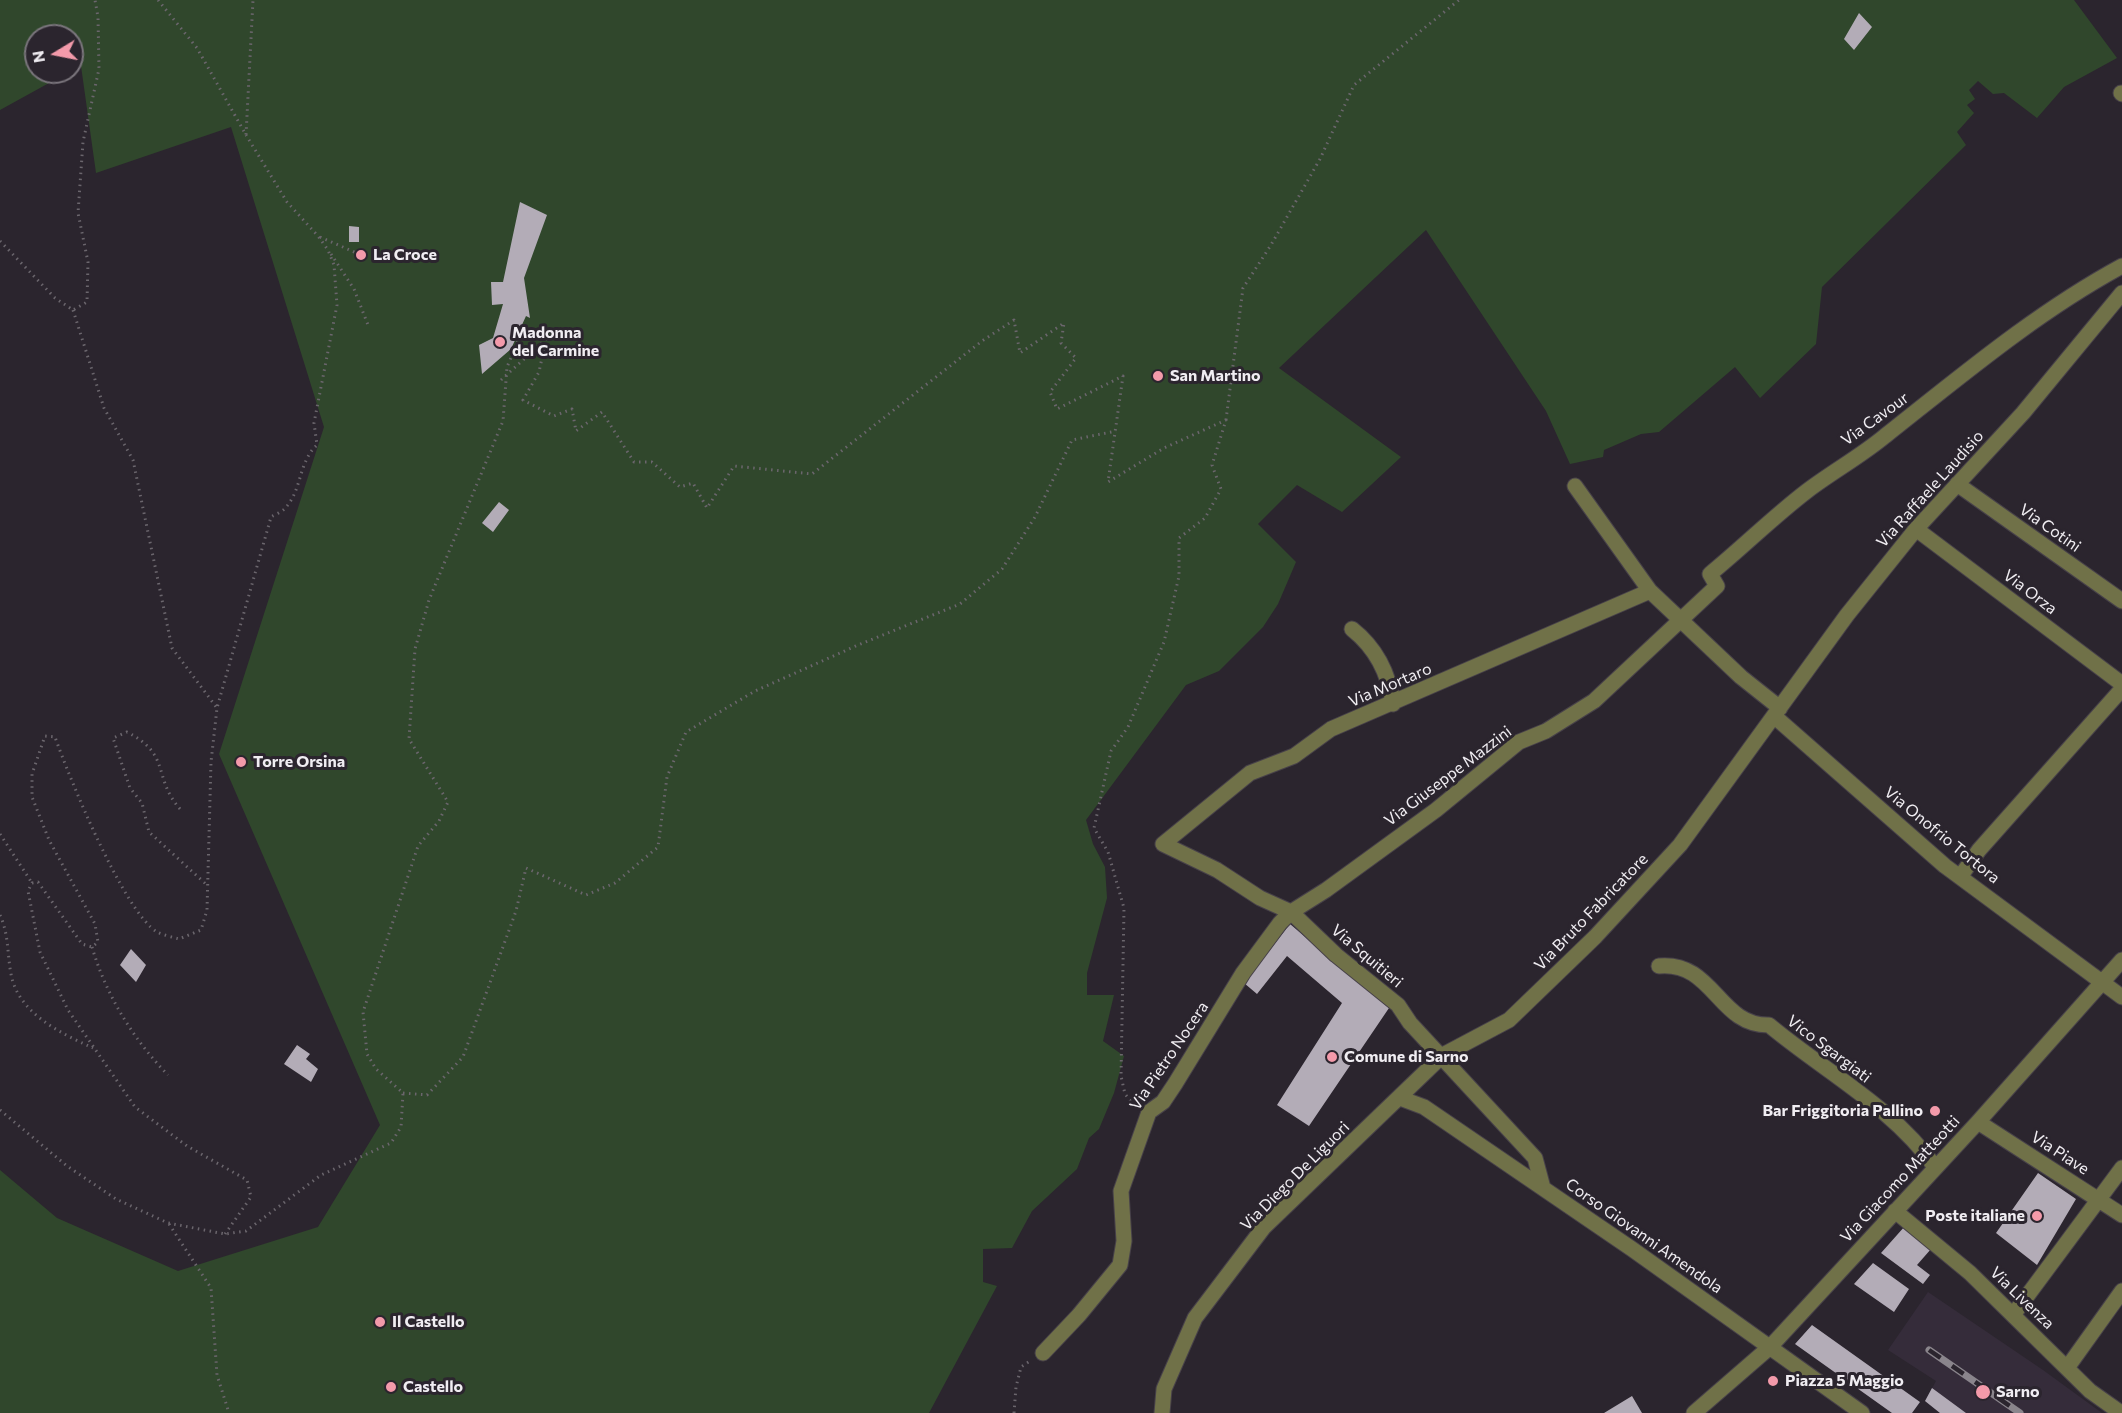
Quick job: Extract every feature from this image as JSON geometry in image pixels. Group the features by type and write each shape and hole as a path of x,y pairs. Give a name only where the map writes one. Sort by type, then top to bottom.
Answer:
{"street":[{"name":"Via Cavour","path":"1678,620 1717,586 1710,574 1804,493 1882,439 1949,385 2076,291 2122,266"},
{"name":"Via Raffaele Laudisio","path":"1777,712 1847,615 1916,529 2023,413 2122,293"},
{"name":"Via Cotini","path":"1957,484 2122,601"},
{"name":"Via Onofrio Tortora","path":"1575,486 1650,591 1678,620 1960,877 2122,997"},
{"name":"Via Orza","path":"1916,529 2122,684"},
{"name":"Via Mortaro","path":"1163,844 1250,773 1294,756 1331,729 1650,591"},
{"name":"Via Giuseppe Mazzini","path":"1291,912 1326,890 1436,810 1519,742 1546,731 1594,702 1678,620"},
{"path":"1352,629 1364,638 1389,677 1393,704"},
{"path":"1960,877 1979,850 2122,689"},
{"name":"Via Bruto Fabricatore","path":"1400,1098 1443,1055 1509,1020 1595,937 1680,845 1777,712"},
{"name":"Via Squitieri","path":"1163,844 1217,870 1260,898 1291,912 1336,955 1398,1005 1410,1023 1443,1055 1535,1158 1544,1188"},
{"name":"Via Pietro Nocera","path":"1042,1353 1079,1315 1120,1265 1124,1241 1121,1191 1149,1112 1162,1102 1203,1043 1243,973 1291,912"},
{"name":"Via Giacomo Matteotti","path":"1694,1413 1770,1347 1978,1122 2122,960"},
{"name":"Vico Sgargiati","path":"1659,966 1674,965 1698,974 1720,1000 1739,1016 1752,1025 1768,1025 1886,1115 1920,1145 1935,1167"},
{"name":"Corso Giovanni Amendola","path":"1400,1098 1424,1107 1544,1188 1862,1413"},
{"name":"Via Diego De Liguori","path":"1162,1413 1164,1389 1195,1318 1229,1272 1264,1227 1400,1098"},
{"name":"Via Piave","path":"1978,1122 2122,1215"},
{"path":"2013,1315 2100,1201 2122,1168"},
{"name":"Via Livenza","path":"1896,1210 1970,1273 2091,1390 2121,1413"},
{"path":"2067,1368 2122,1291"}],"path":[{"path":"73,310 87,302 88,290 88,262 78,213 83,142 99,69 98,17 95,0"},
{"path":"158,0 197,48 287,202 318,236 354,289 368,325"},
{"path":"246,135 253,0"},
{"path":"1144,1125 1141,1114 1125,1094 1121,1076 1124,908 1108,852 1094,828 1111,751 1128,727 1164,642 1179,576 1179,538 1205,518 1221,489 1212,465 1226,420 1243,288 1320,159 1354,85 1459,0"},
{"path":"318,236 361,255"},
{"path":"0,241 55,298 73,310 104,408 133,460 172,648 217,708"},
{"path":"92,947 98,942 95,924 49,840 32,797 32,774 45,736 56,737 75,792 134,908 157,931 179,939 201,930 207,910 212,762 217,708 271,518 287,507 298,483 307,454 317,445 314,423 337,305 334,265 328,250"},
{"path":"524,327 501,380 546,339 539,372 523,400 554,416 572,409 576,431 602,412 634,462 652,462 680,487 693,483 707,508 734,466 812,474 982,341 1014,320 1020,353 1064,323 1061,343 1076,358 1050,392 1058,410 1123,376 1108,482 1164,448 1226,420"},
{"path":"507,367 503,421 429,600 415,649 409,739 447,802 439,821 417,846 363,1012 368,1054 376,1069 403,1093 427,1095 463,1057 516,911 526,868 586,895 615,883 658,847 667,777 686,732 755,691 858,645 960,604 1002,569 1035,517 1072,440 1116,431"},
{"path":"180,809 169,797 157,754 143,740 127,732 113,738 130,788 142,804 149,832 208,886"},
{"path":"0,834 32,883"},
{"path":"32,883 38,882 82,944 92,947"},
{"path":"32,883 28,891 40,951 68,1010 135,1107 187,1146 247,1180 251,1197 225,1233"},
{"path":"0,915 9,942 10,973 16,993 39,1018 95,1049"},
{"path":"92,947 99,972 133,1034 168,1075"},
{"path":"0,1110 67,1166 116,1199 168,1223 225,1233 246,1231 321,1175 391,1143 401,1127 403,1093"},
{"path":"168,1223 211,1288 217,1375 229,1413"},
{"path":"1014,1413 1016,1387 1021,1367 1042,1353"}],"shaded area":[{"name":"Sarno","path":"1928,1292 2102,1413 1940,1413 1925,1401 1936,1381 1888,1350"}],"green space":[{"path":"0,0 2074,0 2117,58 2064,87 2037,118 2004,93 1993,94 1978,81 1969,90 1975,99 1967,105 1974,113 1957,132 1966,145 1822,287 1816,344 1760,398 1735,367 1659,432 1641,434 1604,450 1603,457 1570,464 1546,411 1426,230 1279,368 1401,457 1342,512 1297,485 1258,524 1296,562 1278,604 1263,627 1219,671 1186,685 1086,820 1093,844 1105,867 1107,898 1087,973 1087,995 1114,995 1103,1041 1124,1056 1114,1093 1099,1129 1089,1138 1077,1169 1032,1211 1012,1248 983,1249 983,1282 997,1286 929,1413 0,1413 0,1170 57,1218 178,1271 318,1227 380,1125 219,754 324,427 231,127 96,173 84,84 84,24 24,24 24,84 47,84 0,110"}],"building":[{"path":"1859,13 1872,27 1854,50 1844,39"},
{"path":"520,202 547,215 524,278 530,318 526,316 511,349 482,374 479,345 493,338 503,304 492,305 491,282 503,282"},
{"path":"349,226 359,227 359,242 349,242"},
{"path":"499,502 509,510 493,532 482,523"},
{"name":"Comune di Sarno","path":"1290,924 1389,1008 1309,1126 1277,1105 1342,1003 1287,956 1257,994 1244,983"},
{"path":"131,949 146,965 136,982 120,965"},
{"path":"297,1045 310,1054 306,1059 318,1069 311,1082 284,1064"},
{"name":"Poste italiane","path":"2038,1173 2076,1199 2037,1265 1996,1233"},
{"path":"1905,1226 1931,1249 1917,1265 1930,1275 1923,1284 1881,1253"},
{"path":"1873,1263 1909,1289 1894,1312 1854,1284"},
{"path":"1812,1325 1920,1402 1912,1413 1892,1413 1795,1344"},
{"path":"1932,1388 1966,1413 1940,1413 1925,1401"},
{"path":"1632,1396 1642,1413 1604,1413"}],"railway":[{"path":"1929,1350 2020,1413"}],"place":[{"name":"La Croce","path":"361,255"},
{"name":"Madonna del Carmine","path":"500,342"},
{"name":"San Martino","path":"1158,376"},
{"name":"Torre Orsina","path":"241,762"},
{"name":"Comune di Sarno","path":"1332,1057"},
{"name":"Bar Friggitoria Pallino","path":"1935,1111"},
{"name":"Poste italiane","path":"2037,1216"},
{"name":"Il Castello","path":"380,1322"},
{"name":"Piazza 5 Maggio","path":"1773,1381"},
{"name":"Castello","path":"391,1387"},
{"name":"Sarno","path":"1983,1392"}]}
